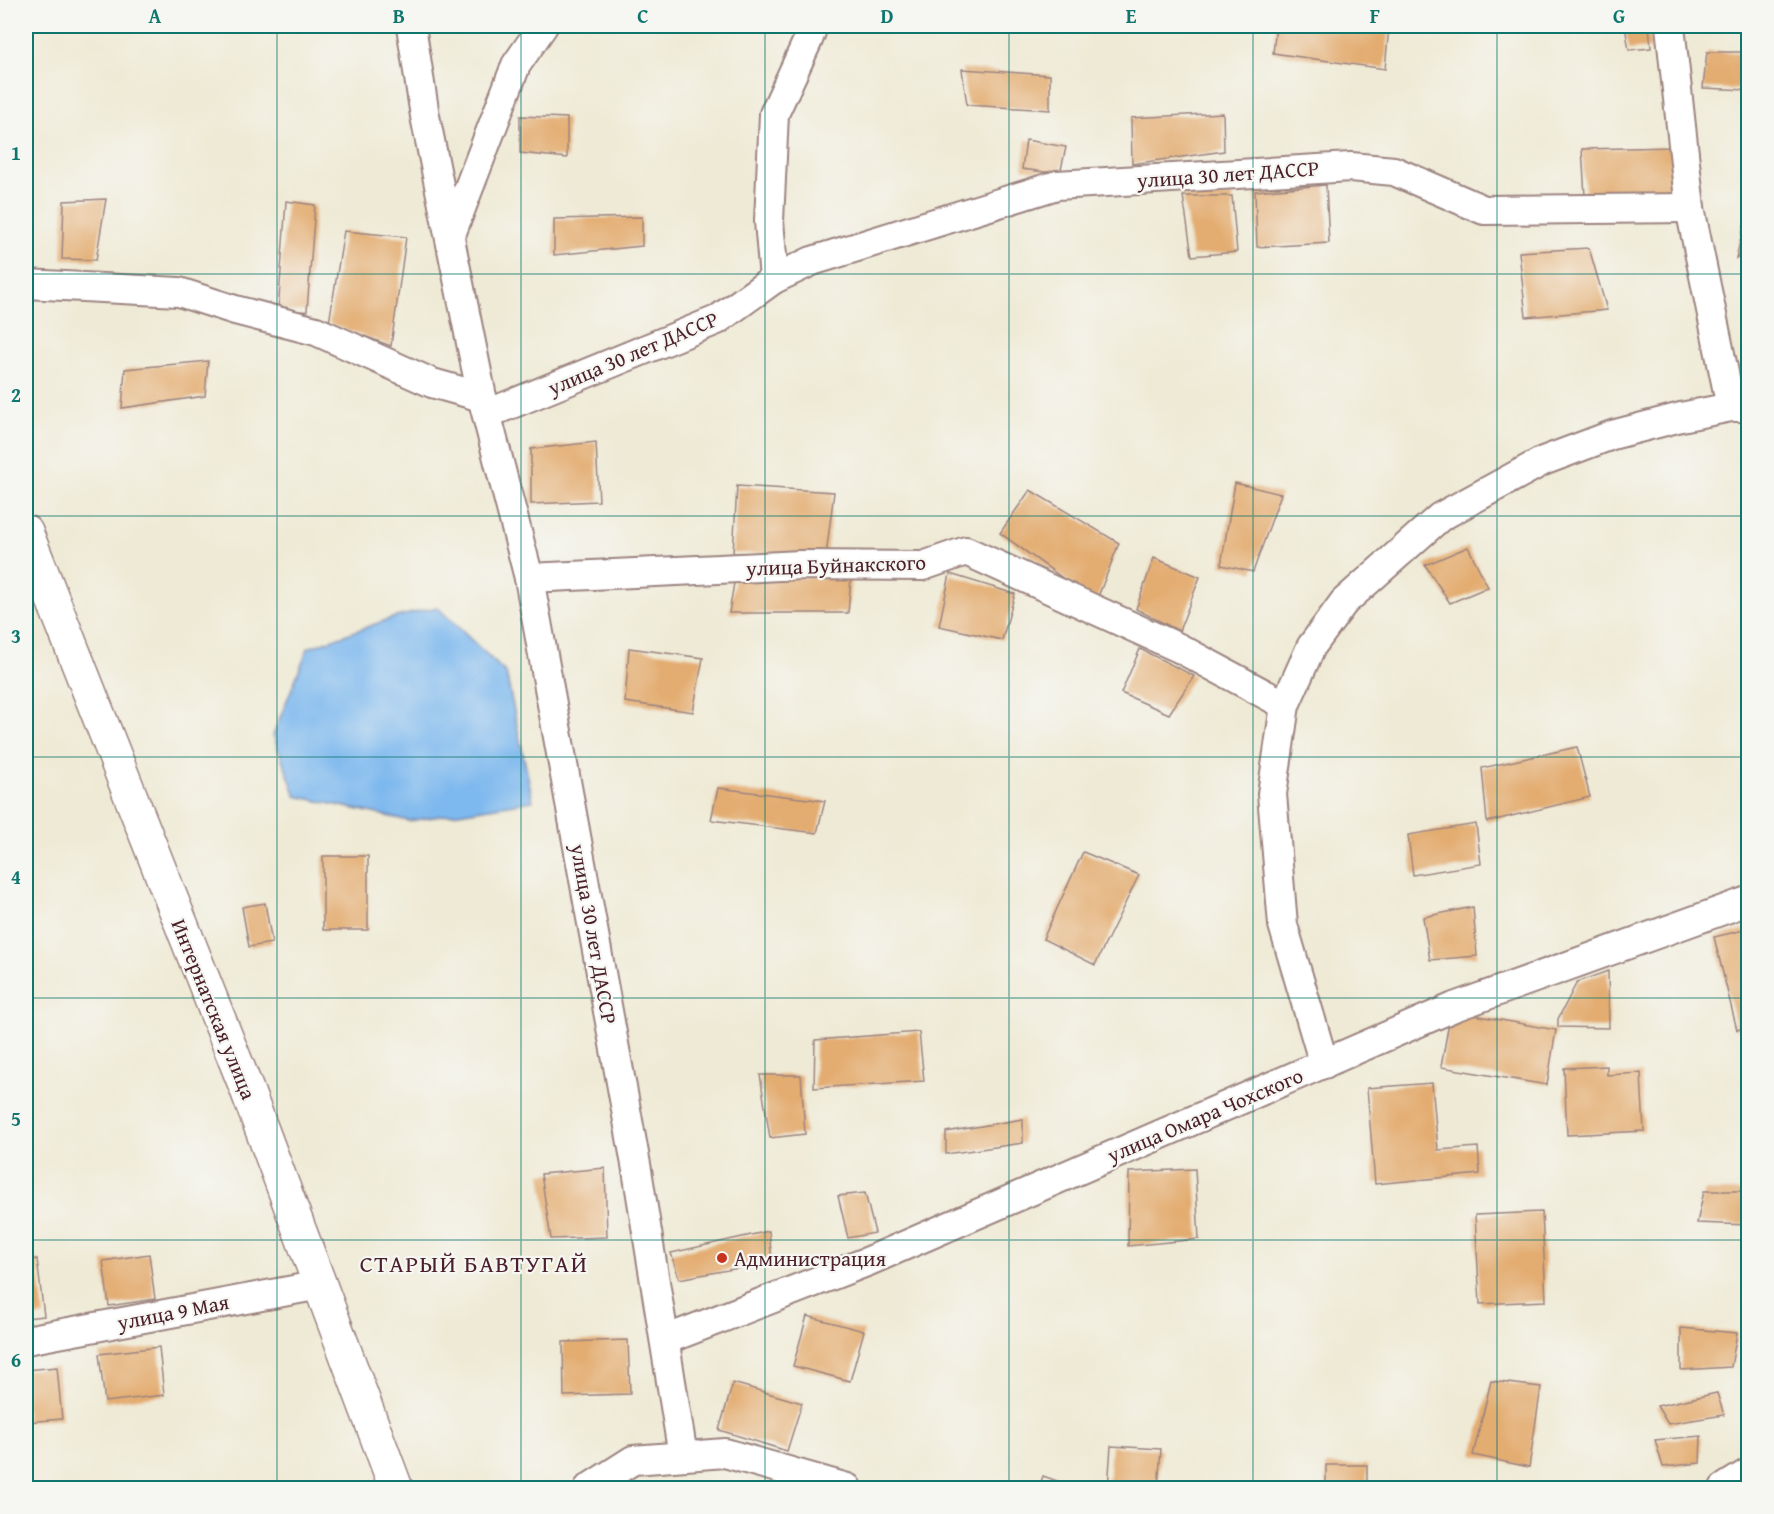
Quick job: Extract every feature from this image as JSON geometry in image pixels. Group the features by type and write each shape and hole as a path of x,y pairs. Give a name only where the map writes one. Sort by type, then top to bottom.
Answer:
{"street":[{"name":"улица 30 лет ДАССР","path":"411,26 425,116 484,406 529,578 637,1170 683,1456"},
{"path":"450,237 516,65 543,26"},
{"path":"774,279 770,220 774,114 813,26"},
{"path":"1324,1064 1283,925 1272,794 1285,705 1311,647 1344,602 1440,517 1543,461 1612,435 1740,407 1690,208 1670,26"},
{"name":"улица 30 лет ДАССР","path":"484,406 717,320 774,279 812,261 1057,185 1351,167 1394,171 1484,210 1690,208"},
{"path":"26,284 179,292 316,331 484,406"},
{"name":"Интернатская улица","path":"26,532 247,1090 396,1488"},
{"name":"улица Буйнакского","path":"529,578 801,565 923,566 966,551 1179,648 1285,705"},
{"name":"улица Омара Чохского","path":"665,1340 869,1261 1454,1007 1749,901"},
{"name":"улица 9 Мая","path":"26,1340 320,1285"},
{"path":"589,1488 633,1460 725,1453 847,1488"}],"water":[{"path":"437,607 506,673 533,801 409,821 296,796 273,735 308,648 392,618"}],"building":[{"path":"1276,26 1389,27 1385,69 1273,53"},
{"path":"1625,26 1649,26 1651,48 1629,50"},
{"path":"1707,52 1748,52 1748,90 1703,88"},
{"path":"962,69 1050,75 1050,110 967,105"},
{"path":"1223,113 1224,151 1132,164 1131,118"},
{"path":"520,116 567,118 567,158 520,153"},
{"path":"1026,140 1066,147 1060,174 1022,169"},
{"path":"1676,147 1678,198 1585,196 1582,149"},
{"path":"1326,185 1329,243 1257,247 1255,191"},
{"path":"1183,196 1232,196 1237,252 1192,256"},
{"path":"106,199 96,260 62,259 64,201"},
{"path":"286,201 315,205 307,311 278,312"},
{"path":"1748,210 1748,250 1736,258"},
{"path":"642,217 642,246 554,255 554,219"},
{"path":"344,231 406,237 391,346 329,323"},
{"path":"1589,248 1607,310 1526,317 1519,252"},
{"path":"208,361 205,396 122,408 125,369"},
{"path":"596,442 599,501 531,504 531,449"},
{"path":"1235,483 1281,494 1253,572 1221,565"},
{"path":"737,486 834,492 826,555 733,553"},
{"path":"1030,490 1119,543 1096,602 1000,533"},
{"path":"1468,547 1488,587 1450,603 1425,565"},
{"path":"1154,558 1200,577 1179,631 1136,609"},
{"path":"950,574 1015,594 1002,640 939,626"},
{"path":"735,577 851,578 848,613 729,613"},
{"path":"629,648 703,658 693,712 625,702"},
{"path":"1140,649 1194,676 1169,714 1121,693"},
{"path":"1577,747 1590,797 1487,822 1482,768"},
{"path":"718,788 825,801 817,833 711,820"},
{"path":"1476,824 1481,864 1413,875 1408,835"},
{"path":"1083,852 1139,875 1095,965 1043,939"},
{"path":"323,856 368,856 368,930 323,930"},
{"path":"265,903 272,943 249,947 242,907"},
{"path":"1473,907 1477,956 1430,960 1423,917"},
{"path":"1748,929 1748,1027 1737,1030 1714,937"},
{"path":"1608,971 1609,1028 1558,1027 1558,1019 1577,982"},
{"path":"1451,1011 1556,1030 1547,1085 1441,1067"},
{"path":"919,1032 924,1081 814,1088 815,1040"},
{"path":"1607,1066 1607,1075 1641,1073 1644,1131 1567,1135 1564,1068"},
{"path":"760,1075 801,1075 805,1134 770,1138"},
{"path":"1432,1083 1438,1150 1478,1147 1480,1174 1375,1184 1367,1088"},
{"path":"1023,1119 1023,1143 946,1154 946,1132"},
{"path":"605,1168 607,1237 551,1239 541,1174"},
{"path":"1195,1169 1199,1239 1128,1246 1129,1172"},
{"path":"1704,1191 1748,1191 1748,1225 1697,1223"},
{"path":"865,1193 875,1233 848,1238 838,1196"},
{"path":"1542,1212 1546,1301 1480,1304 1475,1215"},
{"name":"Администрация","path":"769,1231 772,1262 679,1279 671,1253"},
{"path":"149,1254 155,1299 109,1306 103,1261"},
{"path":"37,1259 44,1316 26,1318 26,1261"},
{"path":"807,1316 864,1331 850,1381 793,1366"},
{"path":"1681,1328 1737,1333 1731,1367 1681,1370"},
{"path":"628,1340 630,1394 564,1396 563,1342"},
{"path":"159,1347 164,1395 105,1402 99,1354"},
{"path":"57,1367 62,1419 26,1422 26,1370"},
{"path":"1491,1381 1541,1387 1529,1467 1473,1455"},
{"path":"733,1383 802,1403 787,1451 719,1430"},
{"path":"1717,1393 1724,1415 1668,1424 1657,1406"},
{"path":"1701,1436 1700,1463 1663,1467 1655,1440"},
{"path":"1111,1446 1161,1449 1158,1488 1108,1488"},
{"path":"1326,1465 1367,1465 1367,1488 1326,1488"},
{"path":"1043,1476 1077,1488 1039,1488"}],"place":[{"name":"Администрация","path":"722,1258"}],"district":[{"name":"СТАРЫЙ БАВТУГАЙ","path":"474,1263"}]}
